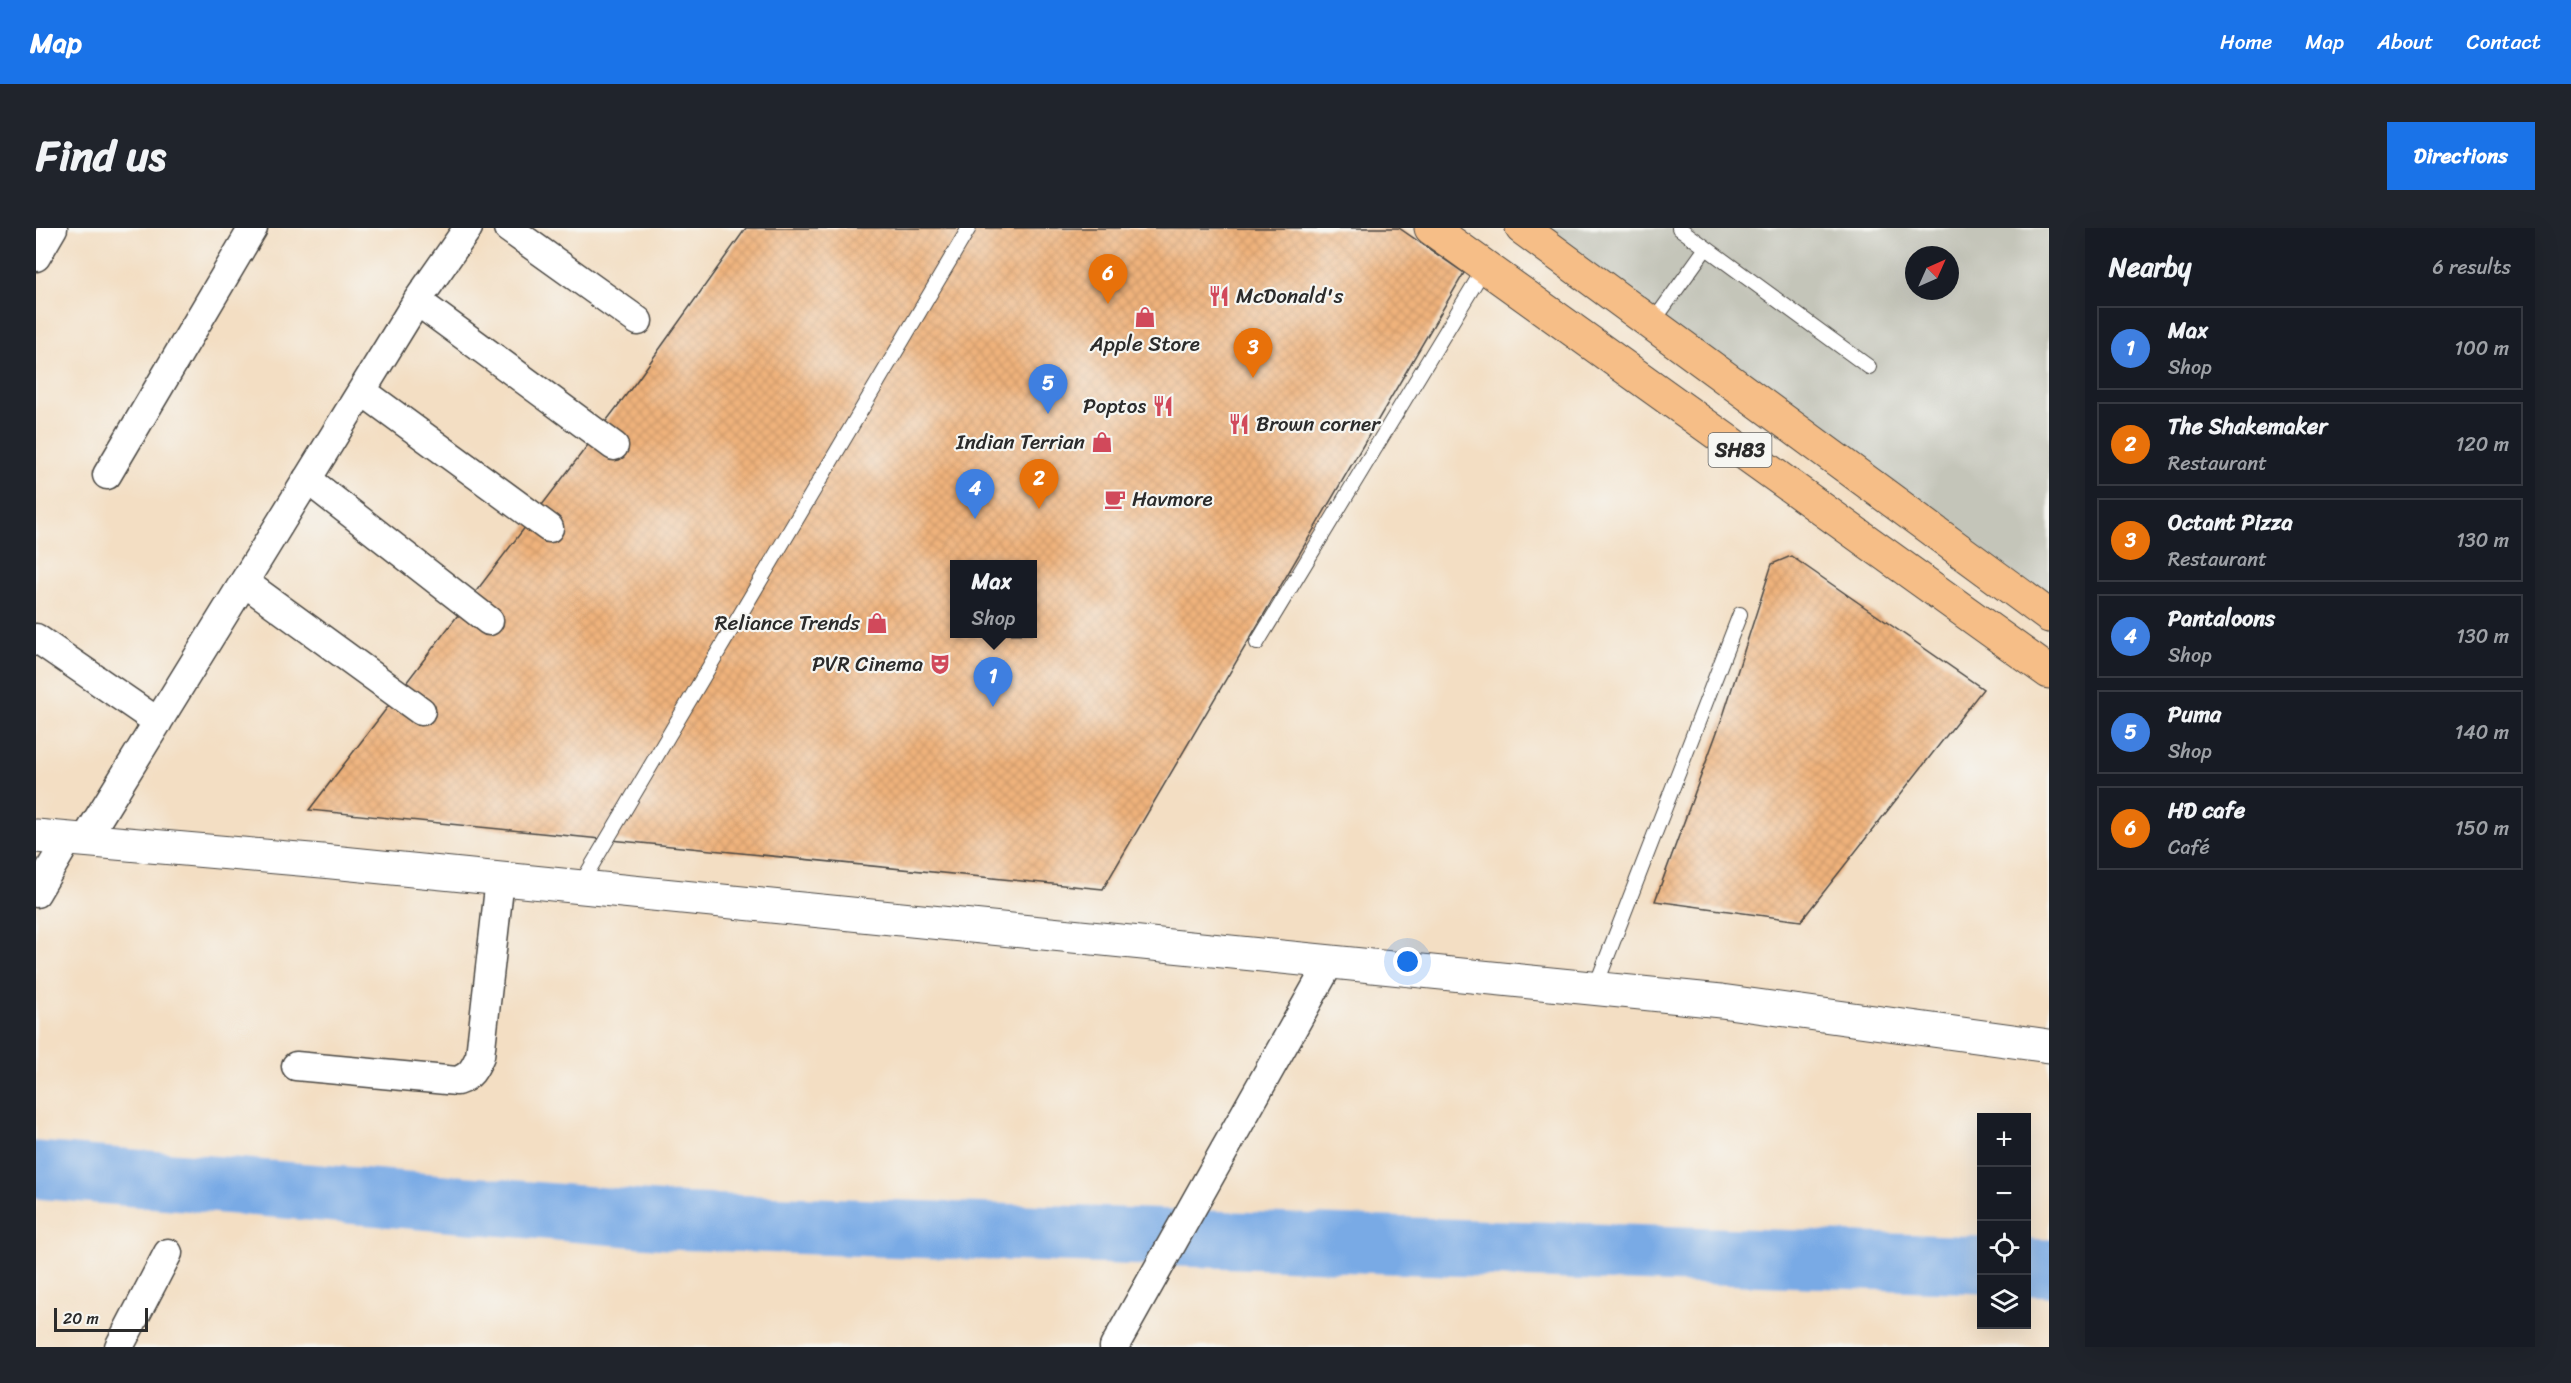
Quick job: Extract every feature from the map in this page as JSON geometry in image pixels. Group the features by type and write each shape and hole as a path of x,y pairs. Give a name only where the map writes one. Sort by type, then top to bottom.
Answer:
{"main road":[{"name":"SH83","path":"1431,228 2049,672"},
{"name":"SH83","path":"1540,237 2049,616"}],"street":[{"path":"36,256 53,228"},
{"path":"106,475 253,228"},
{"path":"508,228 638,321"},
{"path":"36,893 63,839 158,722 417,301 466,229"},
{"path":"417,301 614,446"},
{"path":"362,391 549,528"},
{"path":"307,479 489,621"},
{"path":"244,582 421,711"},
{"path":"36,638 158,722"},
{"path":"63,839 500,879 1720,1001 2049,1046"},
{"path":"296,1066 457,1081 467,1078 474,1071 480,1056 500,879"},
{"path":"1114,1347 1189,1217 1330,962"},
{"path":"119,1347 168,1252"}],"lane":[{"path":"579,888 969,228"},
{"path":"1679,228 1869,367"},
{"path":"1653,322 1706,248"},
{"path":"1257,643 1485,267"},
{"path":"1595,988 1740,614"}],"shaded area":[{"path":"1510,228 2049,228 2049,617"}],"building":[{"path":"746,228 1399,228 1464,273 1103,889 309,810 636,382"},
{"path":"1791,556 1983,689 1801,921 1655,901 1724,713 1772,564"}],"waterway":[{"path":"36,1170 667,1221 1977,1265"},
{"path":"2031,1267 2049,1268"}],"place":[{"name":"McDonald's","path":"1219,296"},
{"name":"HD cafe","path":"1108,304"},
{"name":"Apple Store","path":"1145,317"},
{"name":"Octant Pizza","path":"1253,378"},
{"name":"Poptos","path":"1163,406"},
{"name":"Puma","path":"1048,414"},
{"name":"Brown corner","path":"1239,424"},
{"name":"Indian Terrian","path":"1102,442"},
{"name":"Havmore","path":"1115,499"},
{"name":"The Shakemaker","path":"1039,509"},
{"name":"Pantaloons","path":"975,519"},
{"name":"Reliance Trends","path":"877,623"},
{"name":"PVR Cinema","path":"940,664"},
{"name":"Max","path":"993,707"}]}
